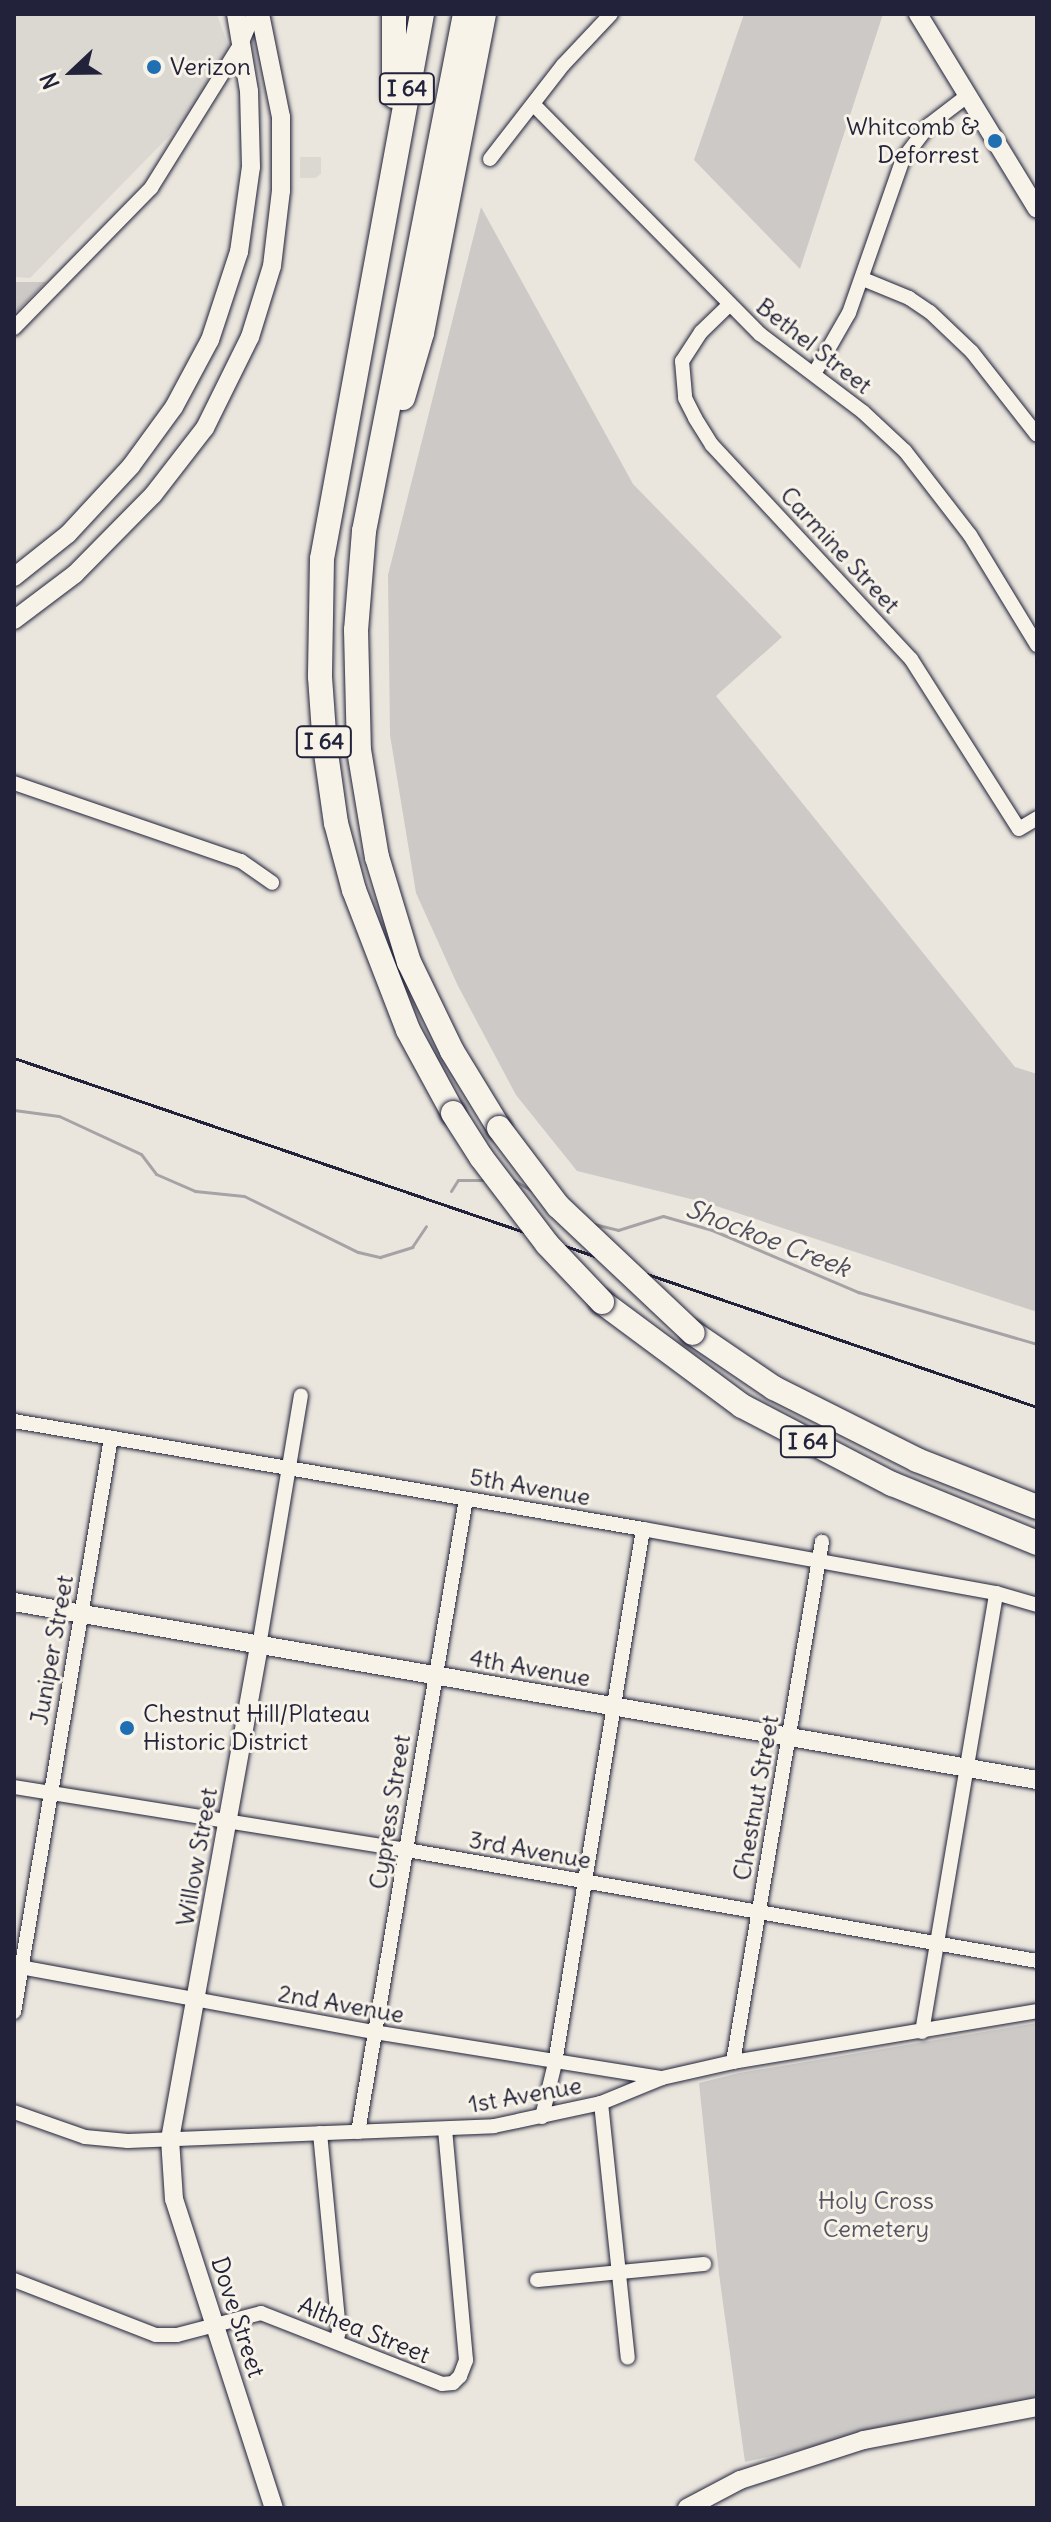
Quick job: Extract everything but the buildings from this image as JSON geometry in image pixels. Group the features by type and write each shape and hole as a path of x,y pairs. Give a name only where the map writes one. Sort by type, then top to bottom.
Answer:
{"highway":[{"path":"392,164 394,14"},
{"name":"I 64","path":"422,14 392,164 322,559 320,677 325,746 336,823 354,890 408,1030 481,1157 547,1244 602,1302 742,1406 892,1484 1037,1543"},
{"name":"I 64","path":"465,14 364,531 356,630 359,750 377,857 409,962 428,1005 499,1128 558,1206 693,1333 731,1362 803,1403 917,1460 1037,1507"},
{"path":"364,531 422,333 482,25 498,14"}],"main road":[{"path":"14,577 68,534 131,466 174,407 210,340 232,279 248,203 252,129 236,14"},
{"path":"14,620 60,588 92,558 177,467 218,405 250,337 272,266 281,191 281,117 257,14"},
{"path":"918,14 1037,209"},
{"name":"4th Avenue","path":"14,1602 1037,1780"},
{"name":"Willow Street","path":"170,2139 259,1646"},
{"name":"Dove Street","path":"170,2139 174,2199 274,2508"},
{"path":"687,2508 740,2480 851,2444 1037,2407"}],"street":[{"path":"14,328 151,188 257,14"},
{"path":"490,159 563,65 611,14"},
{"path":"814,374 837,339 863,279 903,159 929,125 967,96"},
{"name":"Bethel Street","path":"534,105 760,334 897,443 938,491 1037,645"},
{"path":"863,279 909,298 941,322 972,352 1037,435"},
{"name":"Carmine Street","path":"729,305 701,332 682,361 685,398 695,418 712,445 911,659 1019,829 1037,818"},
{"path":"14,783 241,861 272,883"},
{"name":"Willow Street","path":"259,1646 301,1395"},
{"name":"5th Avenue","path":"14,1421 643,1529 996,1593 1037,1605"},
{"name":"Juniper Street","path":"14,2012 18,1967 111,1438"},
{"name":"Cypress Street","path":"358,2132 466,1499"},
{"path":"542,2117 555,2063 582,1882 643,1529"},
{"name":"Chestnut Street","path":"733,2062 822,1542"},
{"path":"922,2032 996,1593"},
{"name":"3rd Avenue","path":"14,1787 407,1850 1037,1961"},
{"name":"2nd Avenue","path":"18,1967 374,2032 662,2078"},
{"name":"1st Avenue","path":"14,2112 85,2137 128,2141 445,2130 542,2117 601,2103 662,2078 733,2062 1037,2011"},
{"path":"601,2103 628,2358"},
{"name":"Althea Street","path":"14,2280 156,2335 177,2335 261,2313 442,2384 453,2383 465,2368 445,2130"},
{"path":"320,2133 339,2331 336,2342"},
{"path":"537,2280 704,2264"}],"shaded area":[{"path":"14,14 217,14 236,68 30,278 14,277"},
{"path":"300,157 321,157 321,174 315,178 300,178"}],"green space":[{"path":"744,14 883,14 800,269 694,160"},
{"path":"481,207 633,484 782,637 716,696 1015,1067 1037,1074 1037,1312 707,1203 577,1171 516,1095 458,986 416,893 390,735 388,575"},
{"path":"14,282 46,282 14,314"},
{"name":"Holy Cross Cemetery","path":"1037,2023 1037,2398 745,2462 719,2274 699,2083 739,2073"}],"waterway":[{"name":"Shockoe Creek","path":"14,1110 59,1116 141,1154 156,1174 195,1191 244,1196 358,1252 380,1257 412,1247 426,1226"},
{"name":"Shockoe Creek","path":"451,1191 458,1180 485,1180"},
{"name":"Shockoe Creek","path":"513,1180 531,1190"},
{"name":"Shockoe Creek","path":"594,1224 618,1230 663,1216 712,1230 858,1292 1037,1344"}],"railway":[{"path":"14,1058 1037,1407"}],"place":[{"name":"Verizon","path":"154,67"},
{"name":"Whitcomb & Deforrest","path":"995,141"},
{"name":"Chestnut Hill/Plateau Historic District","path":"127,1728"}]}
